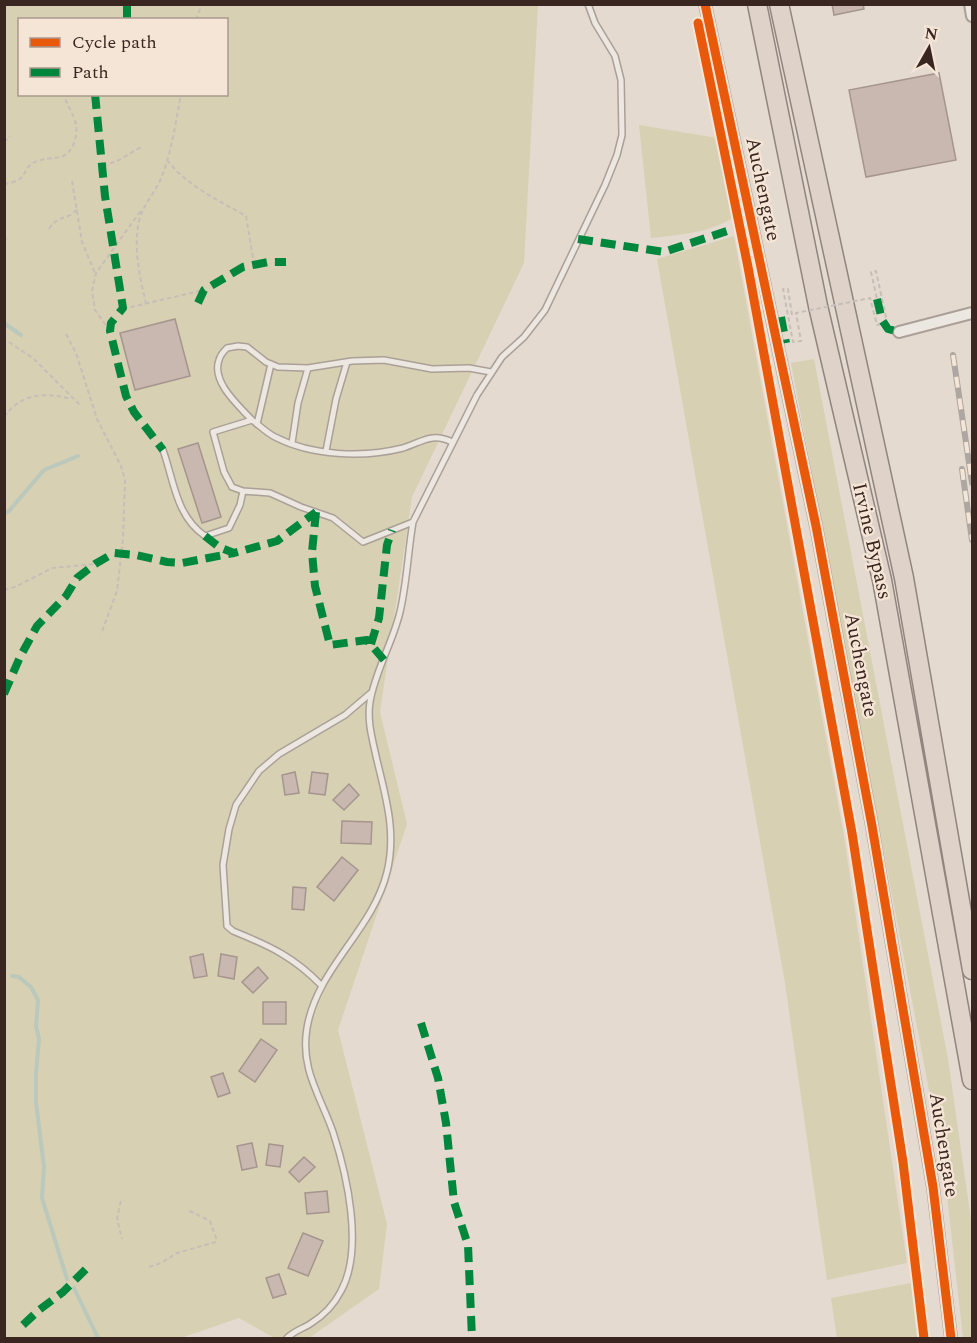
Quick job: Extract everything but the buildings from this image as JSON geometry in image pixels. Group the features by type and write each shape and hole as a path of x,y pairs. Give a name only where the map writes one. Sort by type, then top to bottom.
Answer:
{"highway":[{"name":"Irvine Bypass","path":"757,4 818,306 882,580 972,1080"},
{"name":"Irvine Bypass","path":"779,4 904,578 972,970"}],"street":[{"name":"Auchengate","path":"705,4 816,526 868,803 933,1186 951,1338"},
{"path":"970,4 972,16"},
{"path":"899,332 972,313"}],"lane":[{"path":"287,1338 325,1313 349,1272 352,1251 351,1218 344,1172 333,1132 309,1073 305,1054 307,1029 313,1003 378,900 387,871 392,841 390,814 370,729 370,703 400,611 413,522 452,442 491,372 502,357 524,337 545,310 605,185 622,135 621,80 615,56 595,23 588,4"},
{"path":"452,442 441,437 402,448 340,454 305,448 274,437 236,403 222,384 218,372 219,359 227,348 238,346 247,347 266,362 278,366 308,368 347,362 384,360 432,369 469,368 491,372"},
{"path":"326,451 334,407 347,362"},
{"path":"255,422 272,364"},
{"path":"292,443 294,424 308,368"},
{"path":"255,422 213,432 224,472 232,487 243,491 270,493 333,518 363,542 413,522"},
{"path":"163,450 185,517 205,536 229,528 240,505 243,491"},
{"path":"322,986 307,970 286,955 233,931 227,926 222,879 227,838 236,805 259,771 279,754 345,715 373,691"}],"path":[{"path":"95,276 157,188 181,96"},
{"path":"4,184 24,177 31,164 69,153 73,146 76,125 64,98"},
{"path":"4,142 10,136"},
{"path":"103,166 141,147"},
{"path":"166,160 187,181 212,198 246,216 254,264"},
{"path":"72,181 82,243 94,268 92,291 95,310 110,331"},
{"path":"144,207 139,221 136,246 146,304"},
{"path":"49,229 53,222 69,216 77,208"},
{"path":"792,315 788,288 783,289 793,342 801,341 796,313 870,298 877,325 887,322 876,271 871,273 877,298"},
{"path":"123,308 204,290"},
{"path":"66,334 75,352 98,418 121,466 125,480 123,539 117,591 101,634"},
{"path":"9,342 34,359 81,406"},
{"path":"4,417 17,402 37,395 74,400"},
{"path":"4,590 15,587 52,568 95,564"},
{"path":"121,1201 117,1218 122,1239"},
{"path":"149,1267 177,1253 216,1242 210,1221 188,1210"}],"shaded area":[{"path":"5,5 538,5 524,263 412,497 380,712 407,824 338,1030 387,1224 379,1289 309,1338 274,1338 239,1318 181,1338 5,1338"},
{"path":"639,125 717,138 732,218 704,230 651,238"},
{"path":"734,236 844,836 907,1263 827,1280 785,983 657,259"},
{"path":"814,359 948,1059 972,1227 972,1338 963,1338 944,1169 791,363"},
{"path":"911,1283 917,1338 837,1338 831,1298"}],"waterway":[{"path":"4,323 21,335"},
{"path":"4,514 44,470 78,456"},
{"path":"12,976 19,977 31,987 38,1000 36,1102 44,1167 42,1198 67,1279"},
{"path":"74,1288 98,1338"}],"railway":[{"path":"953,355 972,483"},
{"path":"962,469 972,540"}],"marked path":[{"path":"127,4 127,18"},
{"path":"95,96 105,196 123,308 111,323 110,331 126,396 134,412 163,450"},
{"path":"578,239 664,252 739,227"},
{"path":"198,303 204,290 243,267 268,262 286,262"},
{"path":"877,299 882,320 888,329 899,332"},
{"path":"781,317 786,343"},
{"path":"316,512 312,552 315,586 330,645 367,640 384,660"},
{"path":"205,536 219,547 234,553 277,541 316,512"},
{"path":"371,644 379,618 387,545 392,530"},
{"path":"4,694 37,626 66,596 77,578 95,564 114,553 182,563 234,553"},
{"path":"421,1023 438,1078 446,1123 454,1202 468,1245 472,1338"},
{"path":"23,1325 63,1292 87,1268"}],"cycle path":[{"path":"705,4 816,526 872,826 933,1187 951,1338"},
{"path":"698,23 748,267 852,833 903,1162 924,1338"}]}
